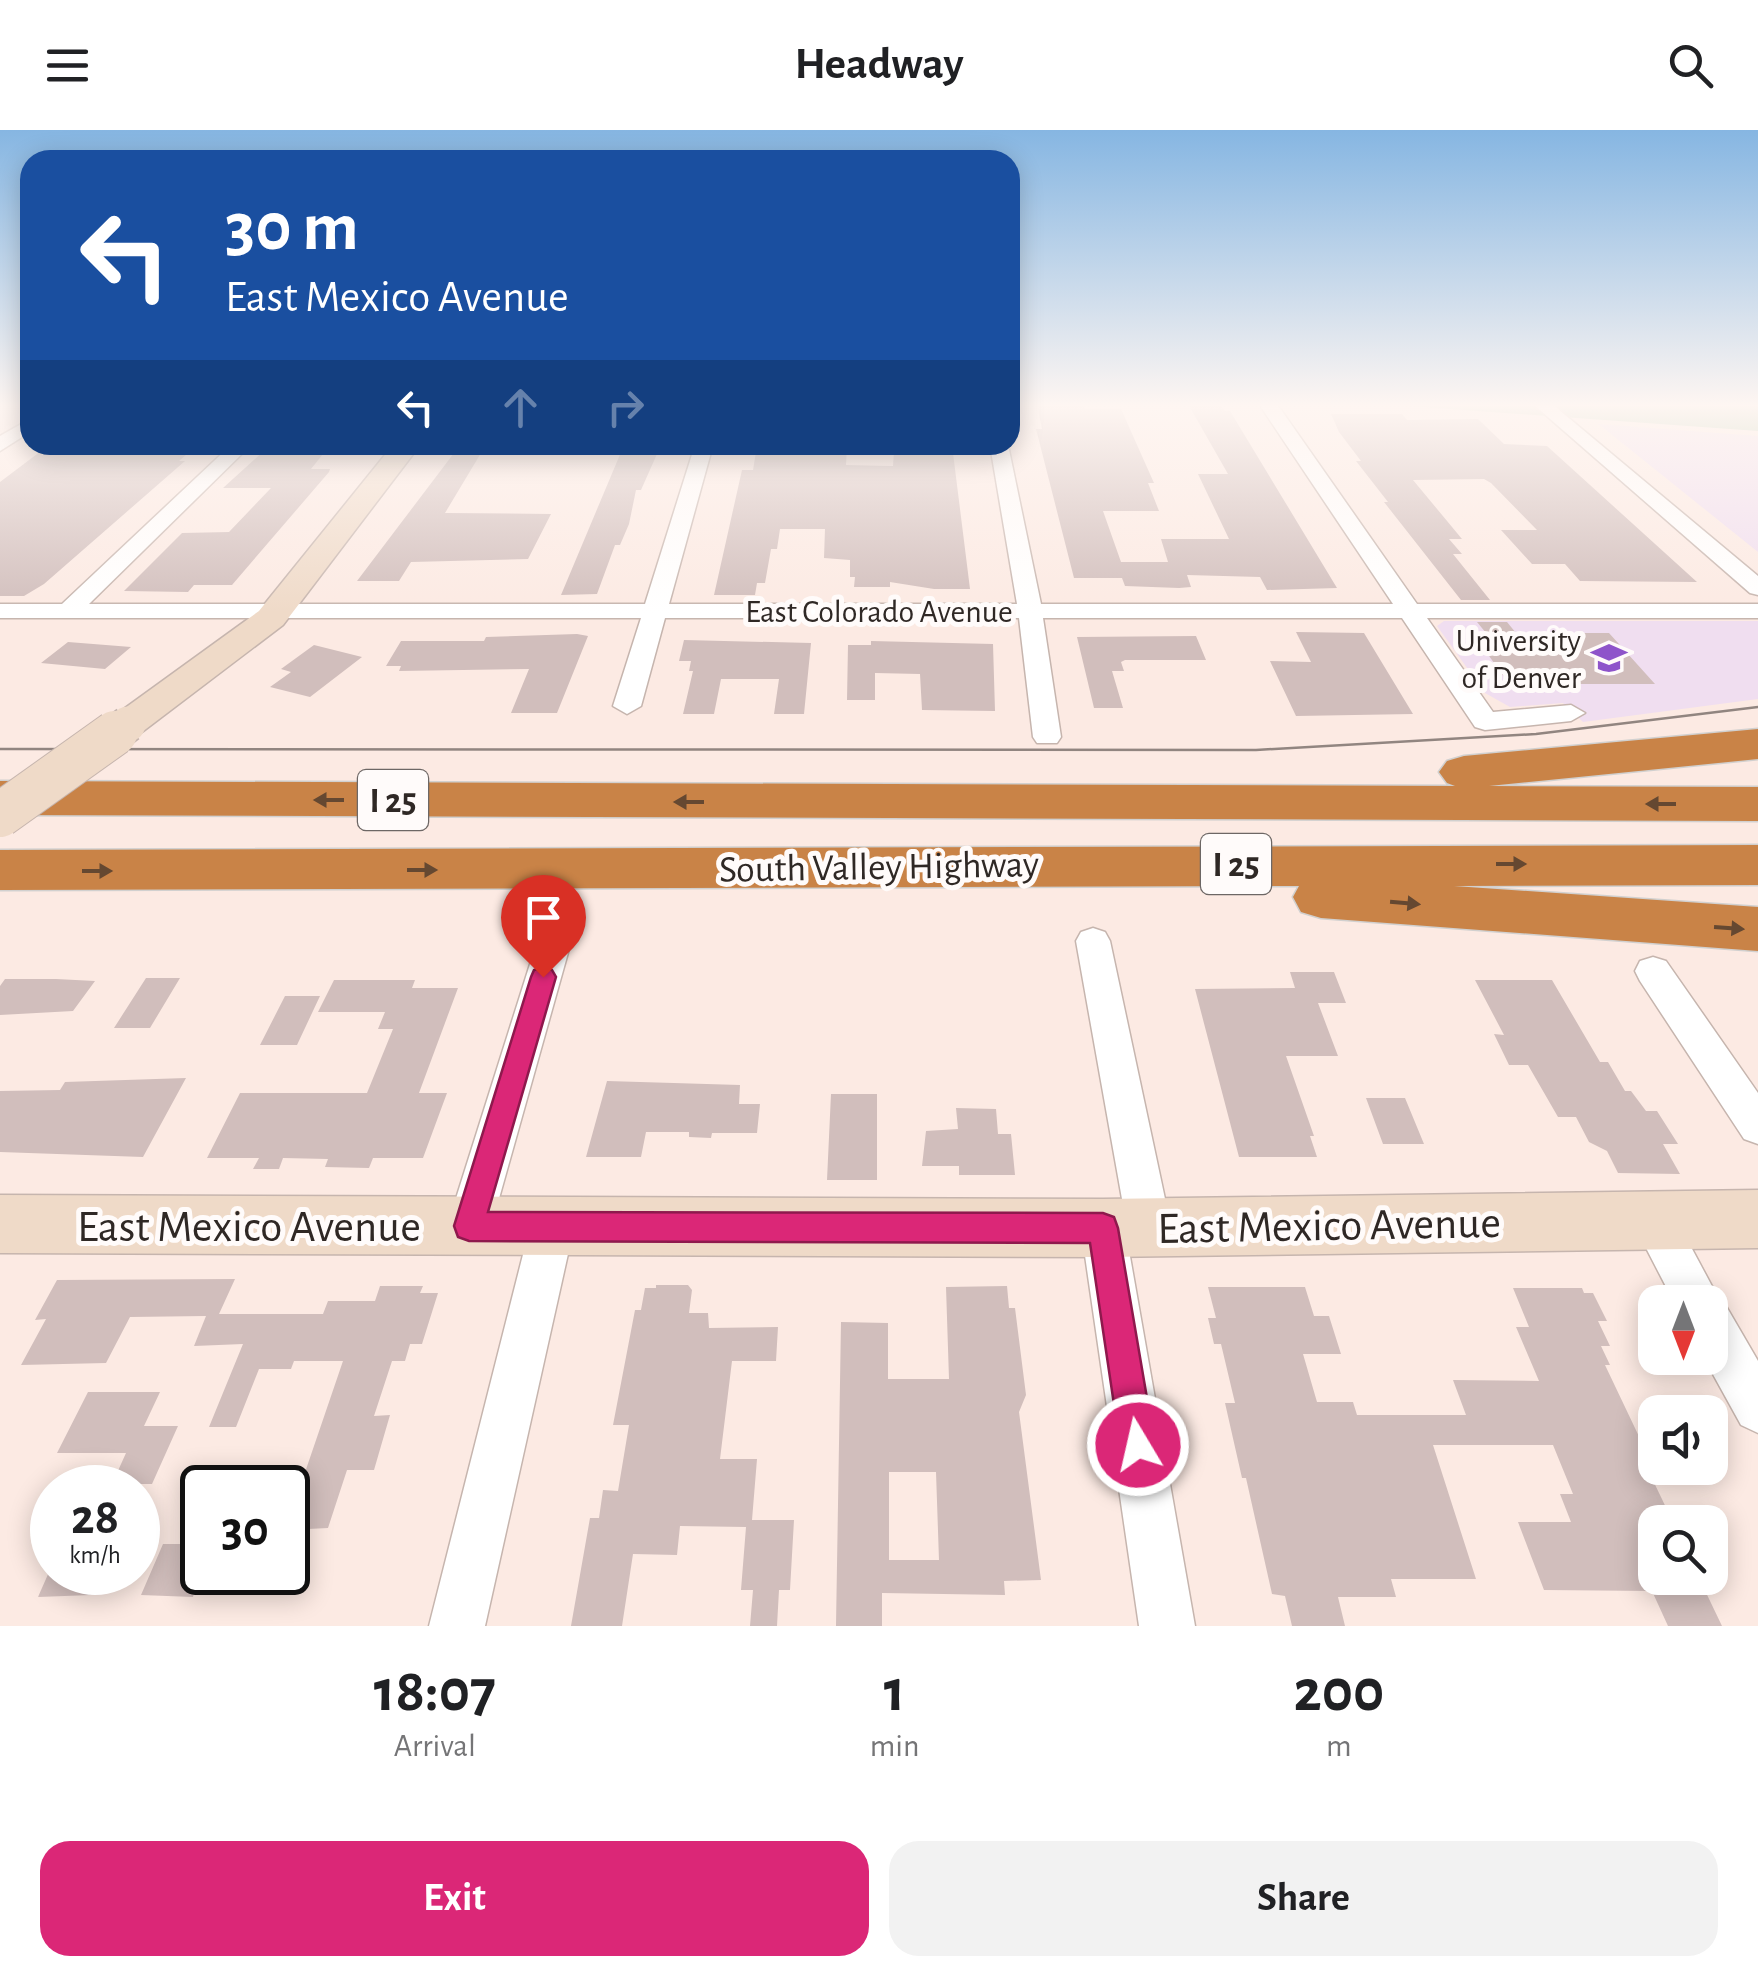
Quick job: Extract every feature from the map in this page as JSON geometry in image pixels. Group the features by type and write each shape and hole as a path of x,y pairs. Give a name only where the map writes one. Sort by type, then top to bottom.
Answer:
{"highway":[{"path":"786,803 1354,779 1758,744"},
{"name":"South Valley Highway","path":"0,798 1758,804"},
{"name":"South Valley Highway","path":"0,870 1758,865"},
{"path":"714,868 1211,889 1758,930"}],"street":[{"path":"68,611 212,474"},
{"path":"0,815 247,638 276,612 384,474"},
{"path":"627,706 695,474"},
{"path":"1004,474 1030,612 1047,737"},
{"path":"1316,474 1485,720 1571,712"},
{"path":"1624,474 1758,588"},
{"name":"East Colorado Avenue","path":"0,611 1758,611"},
{"path":"1094,941 1167,1626"},
{"path":"469,1226 554,942"},
{"path":"1653,971 1758,1126"},
{"name":"East Mexico Avenue","path":"0,1224 1126,1227 1758,1218"},
{"path":"1653,1219 1690,1285"},
{"path":"457,1626 552,1226"},
{"path":"1728,1354 1758,1408"}],"shaded area":[{"path":"1661,474 1758,474 1758,552"},
{"name":"University of Denver","path":"1444,621 1758,621 1758,699 1583,722 1563,703 1510,707 1485,693 1437,626"}],"building":[{"path":"11,474 170,474 44,584 24,596 0,596 0,482"},
{"path":"239,474 327,474 232,585 194,585 188,592 124,591 182,533 229,532 271,488 223,488"},
{"path":"438,474 469,474 445,513 551,514 528,559 411,562 399,581 357,581"},
{"path":"612,474 648,474 641,490 636,490 629,524 620,545 615,545 597,594 561,595"},
{"path":"741,474 956,474 970,589 934,589 890,582 890,587 854,587 850,560 824,558 825,529 780,529 777,549 771,549 765,583 757,583 755,595 714,595"},
{"path":"1047,474 1150,474 1154,483 1148,483 1159,511 1103,511 1121,562 1168,562 1161,539 1229,539 1198,474 1268,474 1337,588 1267,590 1260,577 1187,575 1191,587 1179,588 1125,586 1122,578 1074,578"},
{"path":"1366,474 1578,474 1697,582 1580,581 1565,564 1532,564 1501,530 1537,530 1491,483 1484,479 1413,480 1462,539 1449,539 1462,554 1453,554 1490,600 1461,600 1384,502 1388,502"},
{"path":"1477,622 1507,622 1516,633 1609,633 1655,684 1509,684 1472,632 1486,633"},
{"path":"1296,632 1364,633 1413,714 1296,716 1270,661 1311,662"},
{"path":"588,636 557,713 511,713 529,669 399,671 401,666 386,666 401,641 484,641 486,637"},
{"path":"1196,636 1206,660 1125,660 1121,662 1124,671 1112,671 1123,708 1094,708 1077,637"},
{"path":"684,640 811,643 804,714 774,714 779,679 721,679 714,714 683,714 693,671 689,671 691,661 679,661"},
{"path":"871,641 993,644 995,711 922,710 920,674 875,673 875,700 847,700 848,645 871,645"},
{"path":"68,642 131,647 105,669 41,663"},
{"path":"314,645 362,657 310,697 270,687 291,672 281,669"},
{"path":"1290,972 1334,972 1346,1003 1318,1003 1338,1056 1286,1056 1314,1136 1310,1136 1317,1157 1239,1157 1195,989 1295,988"},
{"path":"146,978 180,978 150,1028 114,1028"},
{"path":"5,979 95,981 73,1011 0,1015 0,986"},
{"path":"334,980 415,980 412,988 458,988 419,1093 447,1093 423,1158 373,1158 369,1168 325,1167 328,1159 283,1158 279,1169 253,1169 259,1158 207,1158 240,1093 367,1093 393,1029 378,1029 385,1012 318,1012"},
{"path":"1475,980 1552,980 1600,1062 1608,1062 1625,1091 1631,1091 1646,1111 1657,1111 1678,1144 1663,1144 1680,1174 1618,1173 1607,1151 1589,1142 1576,1117 1558,1117 1528,1065 1509,1065 1494,1034 1504,1035"},
{"path":"285,996 320,996 297,1045 260,1045"},
{"path":"186,1078 143,1157 0,1152 0,1091 60,1090 65,1082"},
{"path":"607,1081 740,1085 739,1104 760,1104 757,1133 712,1133 711,1138 689,1137 689,1132 646,1132 641,1157 586,1157"},
{"path":"831,1094 877,1094 877,1180 827,1180"},
{"path":"1366,1098 1405,1098 1424,1144 1383,1144"},
{"path":"956,1108 996,1109 998,1134 1011,1134 1015,1175 959,1175 959,1166 922,1166 926,1131 958,1129"},
{"path":"235,1279 219,1314 323,1314 328,1301 375,1301 380,1286 423,1286 420,1293 438,1293 422,1344 410,1344 405,1361 392,1361 374,1416 390,1415 374,1470 347,1470 328,1528 310,1529 308,1465 343,1361 294,1361 291,1369 259,1369 236,1427 209,1427 243,1344 194,1346 206,1316 130,1317 106,1363 21,1365 46,1319 35,1320 57,1280"},
{"path":"688,1285 692,1290 689,1313 708,1313 709,1328 778,1327 776,1361 732,1361 720,1459 757,1459 752,1520 794,1520 790,1590 779,1590 777,1626 750,1626 753,1590 741,1590 746,1527 680,1526 677,1555 633,1554 622,1626 571,1626 590,1518 599,1518 603,1490 618,1491 629,1425 613,1425 635,1310 641,1310 645,1288"},
{"path":"1007,1286 1009,1308 1015,1308 1026,1395 1019,1412 1041,1580 1004,1581 1005,1595 882,1593 882,1626 836,1626 841,1322 888,1323 888,1379 949,1379 946,1287","holes":["889,1472 936,1472 939,1560 889,1560"]},
{"path":"1208,1287 1305,1287 1314,1316 1329,1316 1341,1354 1303,1354 1317,1402 1353,1402 1357,1415 1466,1415 1453,1380 1539,1381 1516,1327 1529,1327 1513,1288 1582,1288 1584,1293 1593,1293 1607,1321 1598,1321 1610,1346 1601,1346 1610,1365 1605,1365 1638,1434 1638,1485 1655,1485 1665,1505 1638,1505 1638,1591 1544,1590 1518,1522 1571,1522 1560,1494 1573,1494 1553,1445 1433,1445 1476,1579 1391,1579 1396,1597 1338,1597 1345,1626 1292,1626 1285,1596 1272,1594 1246,1478 1242,1478 1225,1403 1235,1403 1221,1344 1214,1344 1208,1318 1216,1318"},
{"path":"88,1392 160,1392 144,1426 178,1426 160,1466 121,1465 126,1453 57,1453"},
{"path":"163,1544 180,1544 180,1595 193,1597 141,1595 160,1595"},
{"path":"1654,1595 1707,1595 1722,1626 1668,1626"}],"tram line":[{"path":"0,749 1256,750 1536,734 1758,707"}],"place":[{"name":"University of Denver","path":"1609,658"}],"route":[{"path":"543,977 469,1226 1103,1228 1138,1445"}]}
